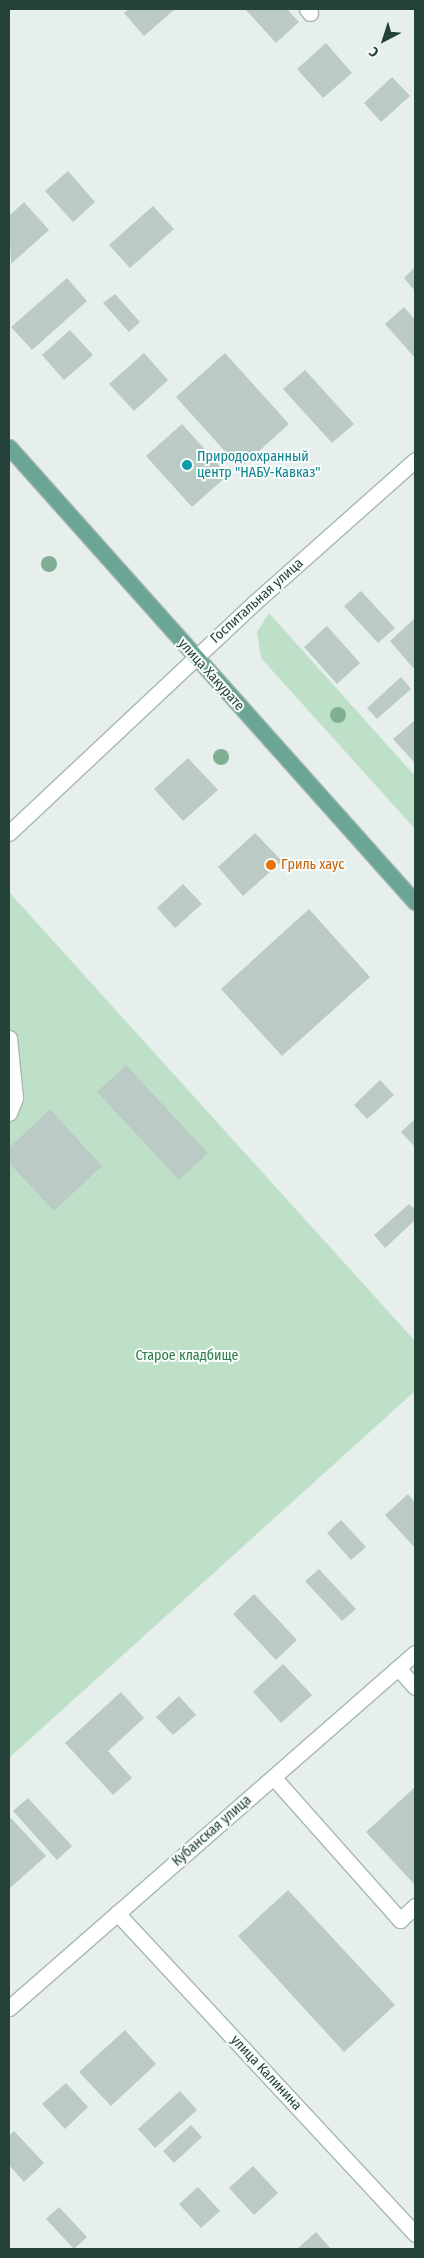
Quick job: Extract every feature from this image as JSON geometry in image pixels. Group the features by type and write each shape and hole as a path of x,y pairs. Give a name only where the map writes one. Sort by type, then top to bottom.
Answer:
{"main road":[{"name":"улица Хакурате","path":"9,447 415,902"}],"street":[{"name":"Госпитальная улица","path":"9,833 196,657 415,460"},
{"path":"9,1038 16,1098 9,1113"},
{"name":"Кубанская улица","path":"9,2008 415,1653"},
{"path":"398,1668 415,1688"},
{"path":"274,1778 400,1920 415,1906"},
{"name":"улица Калинина","path":"117,1913 415,2234"}],"green space":[{"path":"269,613 415,776 415,829 261,658 257,632"},
{"name":"Старое кладбище","path":"9,892 415,1341 415,1391 9,1758"}],"building":[{"path":"129,9 175,9 144,36 124,13"},
{"path":"245,9 287,9 299,22 276,43"},
{"path":"326,43 352,73 323,98 297,69"},
{"path":"392,77 410,96 381,122 364,103"},
{"path":"68,171 95,202 73,222 45,191"},
{"path":"24,202 49,230 11,264 9,216"},
{"path":"153,206 174,229 130,268 109,245"},
{"path":"415,267 415,291 404,278"},
{"path":"67,278 87,301 32,350 11,327"},
{"path":"115,294 140,322 129,332 103,303"},
{"path":"404,307 415,320 415,358 385,324"},
{"path":"70,330 93,355 64,380 42,355"},
{"path":"144,353 168,380 134,411 109,384"},
{"path":"225,353 289,424 240,468 176,397"},
{"path":"305,370 354,424 332,443 283,389"},
{"name":"Природоохранный центр \"НАБУ-Кавказ\"","path":"182,424 228,475 192,507 146,456"},
{"path":"361,591 395,628 378,643 344,606"},
{"path":"415,618 415,666 413,668 390,641"},
{"path":"327,626 360,663 337,684 304,647"},
{"path":"401,677 411,689 377,719 367,708"},
{"path":"415,720 415,761 414,762 393,739"},
{"path":"188,758 218,790 183,821 154,789"},
{"path":"255,833 282,861 243,896 218,867"},
{"path":"183,884 202,904 175,928 157,908"},
{"path":"309,909 370,977 282,1056 221,989"},
{"path":"126,1065 208,1153 179,1180 97,1092"},
{"path":"380,1080 394,1095 367,1119 354,1105"},
{"path":"50,1109 102,1166 54,1211 9,1163 9,1148"},
{"path":"415,1119 415,1145 414,1146 401,1132"},
{"path":"409,1204 415,1210 415,1220 385,1248 374,1235"},
{"path":"408,1494 415,1503 415,1548 385,1515"},
{"path":"341,1520 366,1547 351,1560 327,1533"},
{"path":"319,1569 356,1609 342,1621 305,1581"},
{"path":"254,1594 297,1640 276,1660 233,1614"},
{"path":"283,1664 312,1695 281,1723 253,1692"},
{"path":"121,1692 144,1718 108,1751 132,1778 113,1795 65,1743"},
{"path":"179,1696 196,1715 173,1735 156,1717"},
{"path":"415,1787 415,1885 366,1832"},
{"path":"28,1798 72,1846 57,1860 13,1811"},
{"path":"11,1818 46,1856 10,1888 9,1820"},
{"path":"288,1890 395,2005 344,2052 238,1936"},
{"path":"125,2030 156,2064 111,2106 79,2072"},
{"path":"66,2083 88,2107 65,2129 42,2104"},
{"path":"180,2091 197,2110 155,2148 138,2129"},
{"path":"191,2125 202,2137 174,2163 163,2151"},
{"path":"14,2131 44,2163 24,2182 9,2165 9,2136"},
{"path":"253,2166 278,2193 254,2215 229,2188"},
{"path":"198,2187 220,2211 201,2228 179,2204"},
{"path":"59,2207 87,2237 74,2249 46,2219"},
{"path":"316,2232 331,2249 297,2249"}],"place":[{"name":"Природоохранный центр \"НАБУ-Кавказ\"","path":"187,465"},
{"name":"Гриль хаус","path":"271,865"}]}
